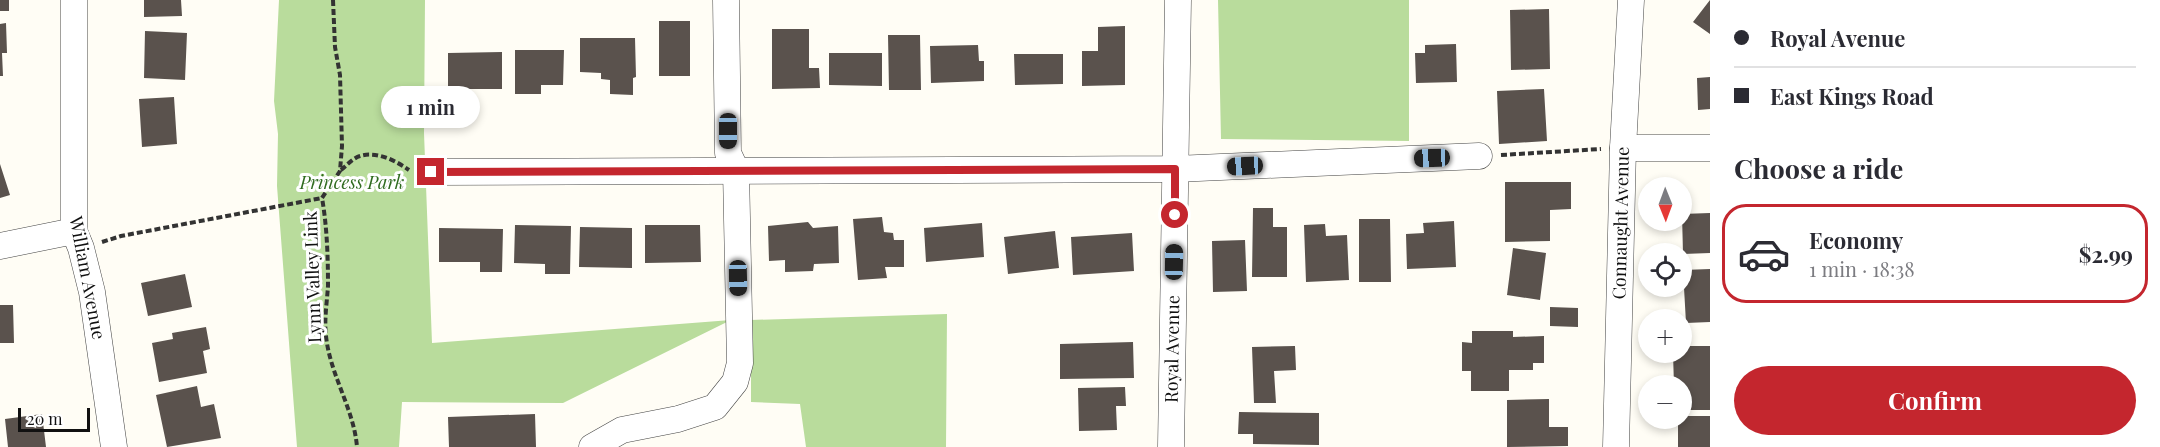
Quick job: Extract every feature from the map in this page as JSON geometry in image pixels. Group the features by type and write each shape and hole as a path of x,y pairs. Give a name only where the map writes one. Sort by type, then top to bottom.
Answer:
{"street":[{"name":"William Avenue","path":"74,0 78,239 92,292 114,447"},
{"path":"592,447 622,430 678,419 715,407 735,382 740,363 736,170 728,153 726,0"},
{"name":"Royal Avenue","path":"1171,447 1178,0"},
{"name":"Connaught Avenue","path":"1616,447 1623,148 1631,0"},
{"path":"1623,148 1710,148"},
{"path":"431,172 1175,169 1479,156"},
{"path":"0,246 78,239"}],"path":[{"path":"333,0 342,116 340,171"},
{"path":"1479,156 1623,148"},
{"path":"340,171 358,156 374,155 404,166 420,178 431,172"},
{"name":"Lynn Valley Link","path":"340,171 322,198 326,222 328,284 326,337 340,388 356,432 357,447"},
{"path":"78,239 121,236 322,198"}],"green space":[{"name":"Princess Park","path":"279,0 425,0 424,133 432,343 731,320 563,403 402,402 399,447 297,447 277,186 278,134 274,101"},
{"path":"1218,0 1409,0 1409,141 1221,139"},
{"path":"947,314 946,447 806,447 800,404 751,402 751,320"}],"building":[{"path":"0,0 9,0 9,11 0,11"},
{"path":"144,0 181,0 182,16 144,17"},
{"path":"1710,0 1710,34 1693,22"},
{"path":"1549,9 1550,69 1511,70 1510,10"},
{"path":"659,21 690,21 690,76 659,76"},
{"path":"6,23 7,53 2,53 3,76 0,76 0,24"},
{"path":"1125,26 1125,85 1082,86 1082,51 1098,51 1098,27"},
{"path":"772,29 809,29 809,68 819,68 820,88 772,89"},
{"path":"145,31 187,33 185,80 144,78"},
{"path":"888,35 920,35 921,90 889,90"},
{"path":"580,38 635,38 636,77 633,78 633,95 610,94 610,80 601,79 601,73 580,72"},
{"path":"1456,44 1457,82 1416,83 1415,53 1425,53 1425,45"},
{"path":"978,45 979,61 984,61 984,81 931,83 930,46"},
{"path":"515,50 564,50 563,85 541,85 541,94 515,94"},
{"path":"502,52 502,89 448,89 448,53"},
{"path":"829,53 882,53 882,86 829,85"},
{"path":"1014,54 1063,54 1063,84 1015,85"},
{"path":"1710,77 1710,109 1698,110 1697,78"},
{"path":"1544,89 1547,141 1499,144 1497,91"},
{"path":"174,97 177,144 142,147 139,99"},
{"path":"0,164 10,195 0,198"},
{"path":"1505,182 1571,182 1571,209 1550,210 1550,241 1505,242"},
{"path":"1253,208 1273,208 1273,227 1287,227 1287,277 1252,277"},
{"path":"1710,213 1710,253 1692,254 1692,243 1683,243 1682,231 1692,231 1692,214"},
{"path":"882,217 884,232 893,233 894,240 904,240 904,267 885,267 887,278 858,280 853,219"},
{"path":"1359,219 1390,219 1391,282 1359,282"},
{"path":"1454,221 1456,267 1407,269 1406,234 1424,233 1423,223"},
{"path":"808,222 813,228 838,226 839,263 814,264 813,271 785,272 785,260 769,261 768,226"},
{"path":"982,223 984,257 926,262 924,228"},
{"path":"1325,224 1326,236 1347,235 1349,280 1306,282 1304,225"},
{"path":"515,225 571,226 570,274 545,274 545,264 514,263"},
{"path":"645,225 700,225 701,262 645,263"},
{"path":"580,227 632,228 632,268 579,267"},
{"path":"439,228 503,229 502,272 480,272 480,262 439,262"},
{"path":"1055,231 1059,268 1008,274 1004,237"},
{"path":"1132,233 1134,271 1073,275 1071,237"},
{"path":"1245,240 1247,291 1213,292 1212,241"},
{"path":"1513,248 1546,253 1540,300 1507,295"},
{"path":"1710,269 1710,322 1692,323 1692,309 1685,309 1685,297 1692,297 1692,270"},
{"path":"185,274 192,307 148,316 141,283"},
{"path":"0,305 13,305 14,343 0,343"},
{"path":"1550,307 1578,308 1578,327 1550,326"},
{"path":"206,327 210,349 203,351 207,373 159,382 152,343 173,339 172,333"},
{"path":"1472,331 1513,331 1513,337 1544,336 1544,363 1533,363 1533,370 1509,370 1509,391 1471,391 1471,371 1462,371 1462,342 1472,343"},
{"path":"1133,342 1134,378 1060,379 1060,344"},
{"path":"1295,346 1296,370 1274,371 1276,403 1254,403 1252,347"},
{"path":"1692,346 1710,346 1710,410 1692,410 1692,375 1674,375 1673,363 1692,363"},
{"path":"197,386 201,407 214,404 221,438 167,447 156,395"},
{"path":"1125,387 1126,406 1116,406 1117,430 1079,431 1078,388"},
{"path":"1549,399 1549,427 1568,427 1568,446 1507,447 1507,400"},
{"path":"1239,412 1319,413 1319,445 1253,444 1253,434 1238,434"},
{"path":"42,414 46,447 8,447 5,419"},
{"path":"535,414 536,447 449,447 448,417"},
{"path":"1692,416 1710,416 1710,447 1678,447 1678,429 1692,429"}],"route":[{"path":"431,172 1175,169 1175,215"}]}
